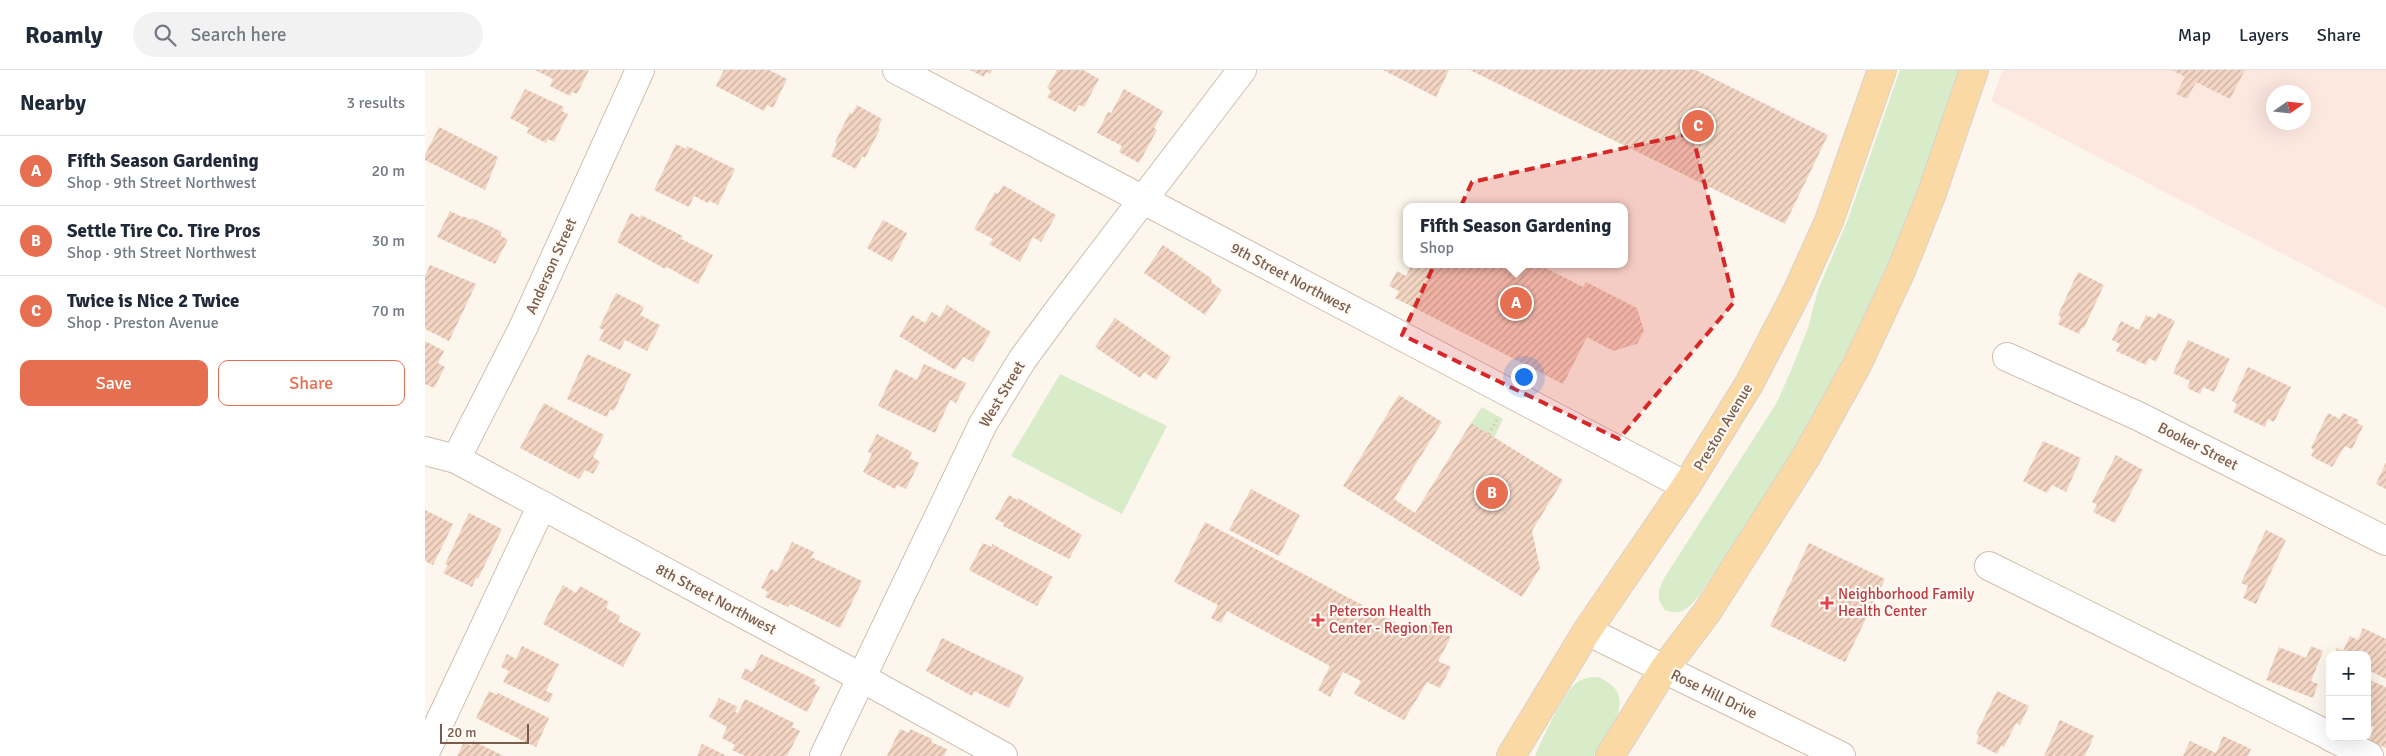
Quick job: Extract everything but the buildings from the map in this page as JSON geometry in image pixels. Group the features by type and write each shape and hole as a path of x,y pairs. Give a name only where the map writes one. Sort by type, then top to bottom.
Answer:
{"main road":[{"name":"Preston Avenue","path":"1511,756 1587,631 1686,486 1749,384 1797,292 1829,222 1882,70"},
{"path":"1610,756 1664,669 1707,612 1806,457 1857,365 1915,236 1974,70"}],"street":[{"name":"Anderson Street","path":"455,460 523,328 640,70"},
{"name":"9th Street Northwest","path":"897,70 1686,486"},
{"name":"West Street","path":"824,756 983,424 1022,360 1242,70"},
{"name":"Booker Street","path":"2007,357 2138,416 2386,541"},
{"name":"8th Street Northwest","path":"425,451 455,460 542,505 1003,756"},
{"path":"425,752 542,505"},
{"path":"1989,566 2326,734"},
{"name":"Rose Hill Drive","path":"1587,631 1841,756"},
{"path":"2339,741 2369,756"}],"path":[{"path":"1489,434 1501,412"}],"highlighted area":[{"path":"1692,133 1734,302 1619,439 1402,335 1472,182"}],"shaded area":[{"path":"2003,70 2386,70 2386,308 1991,101"}],"green space":[{"path":"1900,70 1960,70 1908,219 1871,308 1832,387 1779,477 1698,597 1691,605 1680,612 1665,610 1660,602 1659,595 1663,580 1776,404 1790,373 1808,328 1818,290 1848,219"},
{"path":"1060,374 1167,426 1122,514 1011,456"},
{"path":"1482,407 1503,419 1494,438 1471,423"},
{"path":"1598,677 1611,684 1618,693 1620,703 1614,724 1594,756 1535,756 1553,717 1571,688 1581,680"}],"place":[{"name":"Twice is Nice 2 Twice","path":"1698,126"},
{"name":"Fifth Season Gardening","path":"1516,303"},
{"name":"Settle Tire Co. Tire Pros","path":"1492,493"},
{"name":"Neighborhood Family Health Center","path":"1827,603"},
{"name":"Peterson Health Center - Region Ten","path":"1318,620"}]}
